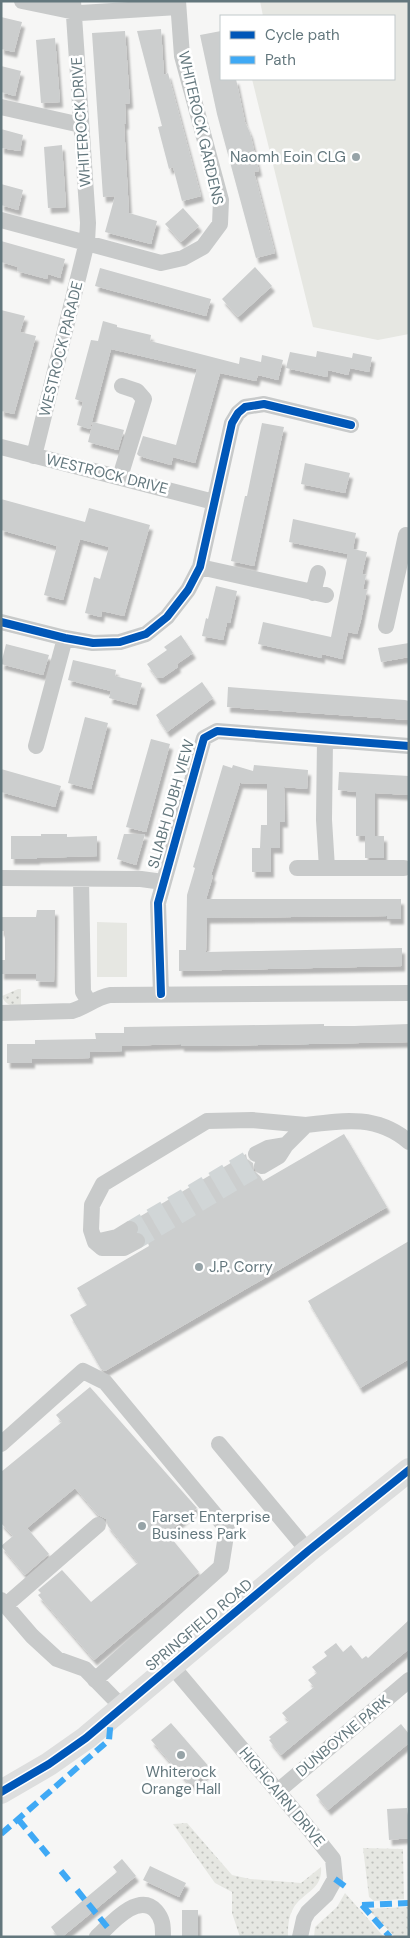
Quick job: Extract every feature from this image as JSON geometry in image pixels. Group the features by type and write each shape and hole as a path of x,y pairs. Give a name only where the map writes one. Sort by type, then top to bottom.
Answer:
{"highway":[{"name":"SPRINGFIELD ROAD","path":"1,1792 68,1751 123,1708 308,1551 409,1470"}],"street":[{"path":"22,1 73,7 178,4"},
{"name":"WHITEROCK GARDENS","path":"1,220 160,263 183,258 203,247 220,224 221,200 182,56 178,4"},
{"name":"WHITEROCK DRIVE","path":"73,7 88,223 87,242"},
{"path":"1,107 81,125"},
{"name":"WESTROCK PARADE","path":"34,456 87,242"},
{"path":"120,477 144,399 137,390 122,386"},
{"path":"1,622 93,643 120,642 146,634 167,617 188,590 200,567 232,423 238,413 245,408 264,404 351,425"},
{"name":"WESTROCK DRIVE","path":"1,447 214,502"},
{"path":"386,626 404,534"},
{"path":"200,567 320,594 318,573"},
{"path":"36,746 65,638"},
{"name":"SLIABH DUBH VIEW","path":"161,994 158,903 204,738 217,731 409,746"},
{"path":"325,740 324,820 327,868"},
{"path":"297,868 404,868"},
{"path":"1,878 141,879 163,882"},
{"path":"81,879 83,992 89,1002"},
{"path":"1,1013 72,1011 80,1009 99,997 122,995 409,993"},
{"path":"134,1235 124,1248 102,1248 95,1242 91,1230 92,1205 103,1184 207,1122 252,1120 306,1125 344,1120 364,1121 397,1132 409,1142"},
{"path":"259,1160 268,1148 286,1144 306,1125"},
{"path":"1,1444 83,1372 105,1382 227,1529 221,1567 95,1680"},
{"path":"219,1444 308,1551"},
{"path":"98,1525 3,1603 32,1636 57,1659 85,1669 123,1708"},
{"name":"HIGHCAIRN DRIVE","path":"172,1666 333,1859 335,1879 326,1895 308,1912 304,1919 300,1937"},
{"name":"DUNBOYNE PARK","path":"278,1791 409,1680"},
{"path":"97,1937 127,1910 136,1905 145,1905 153,1908 160,1917 163,1926 163,1937"}],"shaded area":[{"path":"260,1 409,1 409,334 378,340 313,327 252,80 395,80 395,15 263,15"},
{"path":"97,922 127,923 127,977 97,977"},
{"path":"21,989 21,1006 11,1005 3,999 2,996"},
{"path":"187,1823 232,1875 250,1879 301,1883 321,1867 319,1881 297,1903 291,1912 288,1937 240,1937 232,1913 232,1892 215,1883 173,1824"},
{"path":"363,1848 403,1849 404,1899 374,1901 369,1897"},
{"path":"345,1893 384,1937 314,1937 315,1927 337,1907"},
{"path":"409,1907 409,1937 395,1937 368,1909"}],"building":[{"path":"1,17 22,22 14,52 1,49"},
{"path":"161,29 164,75 168,73 201,196 182,201 173,167 169,169 158,127 162,126 137,31"},
{"path":"125,31 130,103 125,104 126,124 124,124 129,213 157,221 151,244 105,232 115,196 103,197 92,33"},
{"path":"220,31 220,80 236,80 245,122 250,133 259,171 254,172 275,253 256,258 217,114 200,35"},
{"path":"55,38 60,102 41,103 36,40"},
{"path":"1,66 21,71 15,96 1,92"},
{"path":"1,129 23,135 20,151 1,148"},
{"path":"62,145 66,207 48,208 44,147"},
{"path":"1,184 23,190 18,210 1,205"},
{"path":"183,208 199,226 181,242 165,224"},
{"path":"1,241 65,259 60,278 48,274 47,279 17,271 18,267 1,262"},
{"path":"255,267 272,286 238,317 222,299"},
{"path":"100,268 211,299 206,316 95,286"},
{"path":"1,310 25,316 20,332 36,336 14,414 1,411"},
{"path":"103,321 117,325 117,327 151,335 150,341 239,364 240,357 261,362 262,355 283,360 278,380 258,375 256,381 220,373 195,463 173,457 171,465 139,456 137,454 143,436 176,445 197,369 111,349 90,429 77,425 83,402 75,399 91,340 98,341"},
{"path":"317,351 352,358 353,353 372,357 369,372 350,368 348,375 328,370 327,377 286,368 290,352 316,357"},
{"path":"93,422 124,430 118,450 88,442"},
{"path":"262,423 284,427 254,566 231,561"},
{"path":"305,463 350,473 345,493 301,484"},
{"path":"1,499 85,522 89,508 150,525 124,616 102,611 101,617 85,613 94,577 100,579 109,547 80,539 63,600 44,595 57,546 1,530"},
{"path":"293,519 356,533 353,549 367,552 362,574 366,575 363,589 367,590 361,620 357,634 348,632 342,659 322,654 322,658 258,644 263,622 331,637 348,554 289,542"},
{"path":"216,586 237,591 230,623 227,623 223,640 202,636"},
{"path":"181,635 193,653 177,664 178,667 162,678 157,678 147,664 167,650 164,647"},
{"path":"409,643 409,657 381,662 378,648"},
{"path":"6,644 49,655 43,675 1,664"},
{"path":"73,660 116,670 115,676 142,683 136,705 109,698 111,691 68,680"},
{"path":"202,682 213,698 167,732 156,715"},
{"path":"228,687 405,700 409,701 409,720 227,707"},
{"path":"85,717 108,723 91,789 68,783"},
{"path":"151,739 170,744 146,832 126,827"},
{"path":"223,765 232,768 233,765 253,771 254,765 308,770 307,789 284,787 285,822 280,822 280,848 260,848 261,825 267,825 267,784 240,783 211,875 213,876 206,899 401,899 401,919 387,919 387,916 207,918 206,952 402,948 402,966 179,971 179,950 186,950 187,895 195,868 193,867"},
{"path":"1,769 61,786 55,807 1,792"},
{"path":"339,772 409,776 409,795 375,793 375,836 384,836 384,858 365,858 365,836 356,836 356,792 338,790"},
{"path":"41,834 67,834 67,837 97,836 97,856 11,859 11,836 41,836"},
{"path":"124,834 145,834 136,865 117,859"},
{"path":"252,848 271,848 271,872 252,872"},
{"path":"37,910 55,910 54,982 36,981 36,974 1,974 1,960 5,960 5,931 1,931 1,917 36,917"},
{"path":"324,1024 324,1026 354,1026 409,1024 409,1042 122,1046 122,1051 90,1052 90,1058 32,1059 32,1063 7,1063 7,1044 35,1044 35,1040 96,1039 95,1033 124,1033 124,1027"},
{"name":"J.P. Corry","path":"344,1134 387,1207 105,1371 101,1369 70,1315 87,1305 77,1288 149,1246 146,1236 140,1232 139,1224 134,1220 246,1154 247,1159 253,1163 254,1171 263,1181"},
{"path":"409,1241 409,1359 360,1388 308,1301"},
{"name":"Farset Enterprise Business Park","path":"90,1387 197,1508 167,1533 199,1572 94,1660 38,1595 41,1593 38,1590 62,1570 91,1602 138,1563 108,1526 106,1519 98,1515 75,1488 27,1528 49,1554 25,1575 1,1546 13,1536 1,1523 1,1472 62,1422 56,1415"},
{"path":"409,1620 409,1649 281,1755 269,1740 271,1739 269,1737 289,1721 282,1713 314,1687 308,1680 317,1673 312,1667 327,1656 324,1652 336,1643 343,1652 351,1645 362,1659 366,1656 368,1658"},
{"name":"Whiterock Orange Hall","path":"171,1723 211,1769 191,1786 151,1740"},
{"path":"401,1724 409,1734 409,1743 328,1810 316,1795"},
{"path":"407,1808 409,1838 389,1840 387,1809"},
{"path":"122,1859 136,1876 62,1937 58,1937 51,1927 117,1872 113,1867"},
{"path":"150,1866 186,1883 179,1897 143,1880"},
{"path":"182,1910 198,1910 198,1937 182,1937"}],"tunnel":[{"path":"130,1229 256,1154"},
{"path":"137,1241 262,1166"}],"marked path":[{"path":"1,1834 109,1740 111,1718"},
{"path":"18,1819 48,1855"},
{"path":"61,1871 71,1883"},
{"path":"335,1879 346,1887"},
{"path":"77,1890 108,1928"},
{"path":"362,1905 409,1903"},
{"path":"362,1905 390,1937"}],"cycle path":[{"path":"1,622 93,643 120,642 146,634 167,617 188,590 200,567 232,423 238,413 245,407 264,404 351,425"},
{"path":"161,994 158,903 204,738 217,731 409,746"},
{"path":"1,1792 49,1764 86,1738 308,1551 409,1470"}],"place":[{"name":"Naomh Eoin CLG","path":"356,157"},
{"name":"J.P. Corry","path":"199,1267"},
{"name":"Farset Enterprise Business Park","path":"142,1526"},
{"name":"Whiterock Orange Hall","path":"181,1755"}]}
